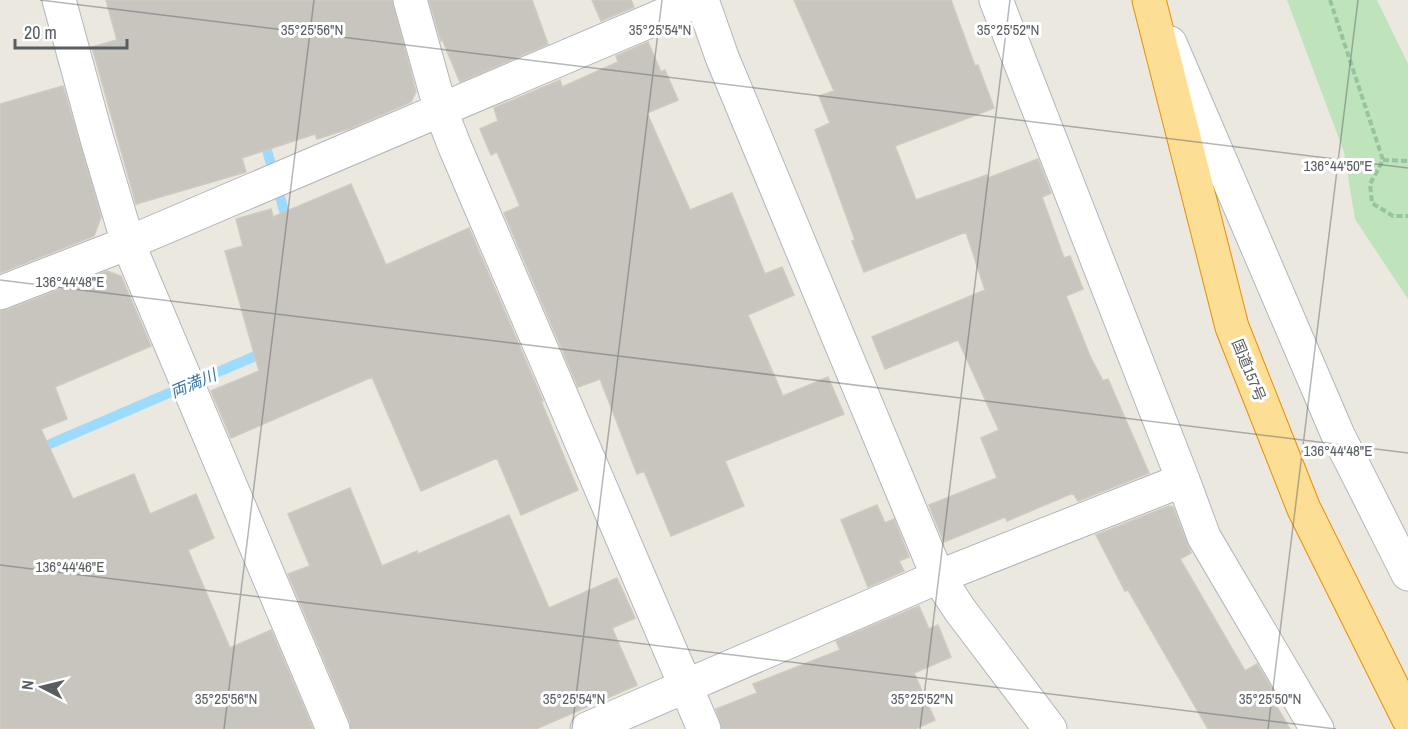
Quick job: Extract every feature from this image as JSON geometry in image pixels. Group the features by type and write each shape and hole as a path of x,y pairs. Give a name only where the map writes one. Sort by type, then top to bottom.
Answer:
{"highway":[{"name":"国道157号","path":"1150,0 1232,327 1304,509 1408,718"}],"street":[{"path":"59,0 128,243 333,729"},
{"path":"410,0 441,111 455,147 704,729"},
{"path":"0,292 128,243 700,0 938,577 1050,729"},
{"path":"996,0 1204,537 1317,729"},
{"path":"1150,0 1338,435 1408,574"},
{"path":"587,729 938,577 1183,480"}],"path":[{"path":"1330,0 1383,160 1370,184 1372,203 1393,216 1408,216"},
{"path":"1383,160 1408,161"}],"green space":[{"path":"1287,0 1377,0 1408,64 1408,299 1355,219 1344,152"}],"building":[{"path":"106,0 392,0 416,92 411,102 351,128 317,139 315,134 242,158 246,172 136,204 92,47 117,40"},
{"path":"429,0 532,0 548,44 460,82 442,39 441,41"},
{"path":"592,0 631,0 634,7 601,21"},
{"path":"794,0 951,0 975,66 978,65 994,108 895,146 916,200 987,175 988,178 1038,159 1051,193 1042,197 1064,258 1070,256 1083,289 1066,296 1090,356 1103,381 1108,379 1149,473 1078,501 1073,493 1007,521 1005,517 944,542 929,505 997,478 981,438 999,430 958,340 885,369 872,337 985,290 966,232 864,272 852,241 855,240 815,130 830,123 819,96 834,91"},
{"path":"648,42 661,72 665,70 678,100 647,113 690,210 732,193 765,274 782,267 794,295 748,315 783,396 828,377 844,414 725,461 744,506 671,536 644,471 637,474 600,379 578,387 504,213 520,206 497,152 491,155 480,129 498,121 494,108 560,80 562,87 618,62 616,56"},
{"path":"63,86 101,217 94,236 0,273 0,104"},
{"path":"351,184 386,265 469,228 543,401 541,401 578,490 521,515 497,458 421,491 372,377 231,438 211,391 259,371 225,251 243,246 236,219 271,209 273,217"},
{"path":"107,271 121,276 151,346 55,387 67,419 41,429 73,499 134,474 150,514 196,494 214,538 188,550 230,648 271,630 313,729 0,729 0,311"},
{"path":"350,488 382,566 417,551 418,554 509,515 549,608 617,578 635,618 612,628 637,685 536,729 351,729 288,574 310,566 288,514"},
{"path":"877,505 885,523 894,519 909,557 899,561 904,571 868,587 841,520"},
{"path":"1169,506 1173,507 1191,553 1180,559 1245,671 1257,664 1274,692 1270,695 1290,729 1208,729 1128,590 1125,591 1096,535"},
{"path":"919,606 929,629 938,625 951,657 914,673 935,720 915,729 722,729 716,709 757,693 753,684 840,650 836,641"}],"waterway":[{"name":"両満川","path":"263,136 288,225"},
{"name":"両満川","path":"36,450 267,351"}]}
